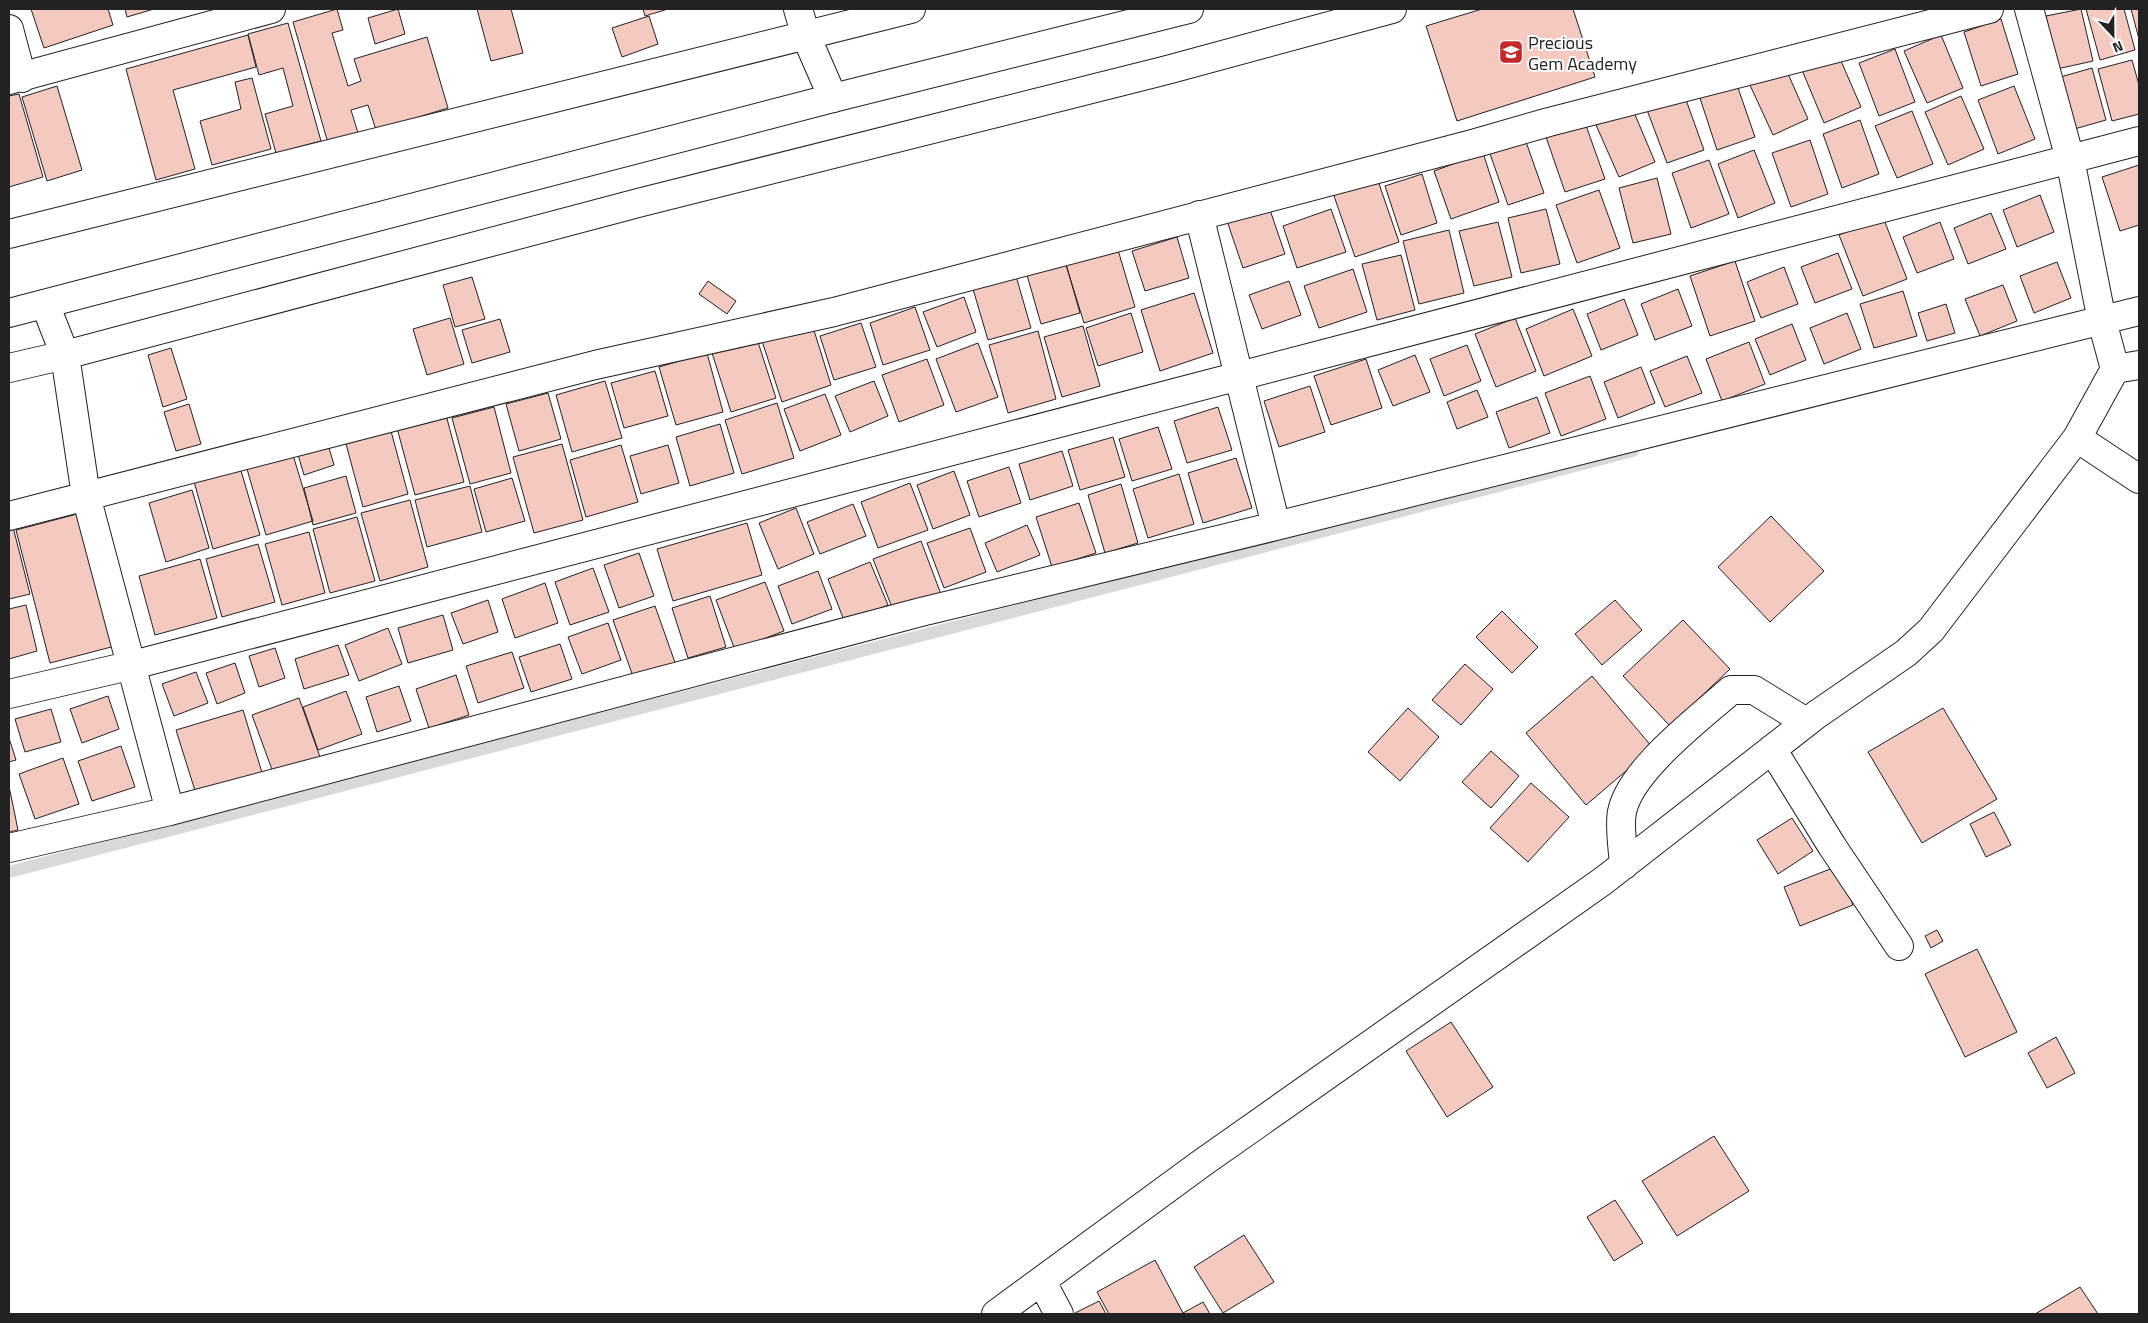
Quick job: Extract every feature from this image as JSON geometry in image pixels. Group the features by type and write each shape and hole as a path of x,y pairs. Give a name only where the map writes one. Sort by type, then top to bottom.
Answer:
{"street":[{"path":"9,29 15,79 208,16 272,9"},
{"path":"798,9 806,36 833,98"},
{"path":"9,234 911,9"},
{"path":"9,313 833,98 1189,9"},
{"path":"9,368 65,355 638,203 1157,72 1392,9"},
{"path":"9,516 595,365 834,312 1548,122 1989,9"},
{"path":"996,1314 1202,1163 1624,865 1806,722 1906,653 1931,630 2077,438 2127,367 2102,321 2070,159 2029,9"},
{"path":"9,694 132,665 2139,141"},
{"path":"1199,215 1276,526"},
{"path":"46,304 65,355 86,496 170,811"},
{"path":"9,848 170,811 912,614 1276,526 2139,311"},
{"path":"2077,438 2139,479"},
{"path":"1624,865 1622,812 1630,792 1669,745 1731,690 1754,690 1806,722"},
{"path":"1772,749 1832,846 1899,946"},
{"path":"1042,1282 1058,1314"}],"building":[{"path":"31,9 108,9 113,25 44,48"},
{"path":"125,9 154,9 127,17"},
{"path":"337,9 343,30 332,33 348,86 361,81 354,59 427,37 448,108 376,130 368,105 351,110 358,133 328,143 293,22"},
{"path":"398,9 405,34 375,44 368,18"},
{"path":"477,9 511,9 523,53 491,61"},
{"path":"643,9 668,9 645,16"},
{"name":"Precious Gem Academy","path":"1482,9 1573,9 1595,77 1457,121 1426,26"},
{"path":"2081,9 2093,61 2057,69 2046,16"},
{"path":"2086,9 2124,9 2135,50 2100,60"},
{"path":"2131,9 2139,9 2139,39"},
{"path":"649,16 658,44 622,57 612,28"},
{"path":"2001,19 2018,74 1981,86 1964,32"},
{"path":"288,23 321,141 276,153 265,114 293,106 283,68 259,75 248,34"},
{"path":"248,35 256,67 173,90 195,169 156,180 126,69"},
{"path":"1941,35 1963,88 1927,103 1904,51"},
{"path":"1895,49 1915,102 1879,116 1859,63"},
{"path":"1838,54 1861,107 1824,123 1802,70"},
{"path":"2132,60 2139,85 2139,114 2112,121 2098,69"},
{"path":"1785,67 1808,119 1773,135 1749,83"},
{"path":"2092,68 2106,120 2071,130 2057,78"},
{"path":"252,78 271,149 212,165 200,121 241,109 235,82"},
{"path":"1736,82 1755,137 1717,150 1699,95"},
{"path":"57,86 82,170 47,181 22,97"},
{"path":"2014,86 2035,139 1998,154 1978,100"},
{"path":"19,94 43,177 9,187 9,96"},
{"path":"1961,96 1984,149 1948,165 1925,112"},
{"path":"1685,97 1704,150 1667,163 1647,110"},
{"path":"1633,110 1655,162 1619,177 1596,125"},
{"path":"1912,111 1933,164 1897,178 1875,126"},
{"path":"1584,120 1605,179 1565,192 1545,134"},
{"path":"1860,120 1879,174 1842,188 1823,134"},
{"path":"1525,139 1544,193 1508,205 1489,151"},
{"path":"1810,140 1828,194 1791,207 1772,153"},
{"path":"1754,150 1775,203 1738,218 1718,164"},
{"path":"1483,153 1499,202 1451,219 1434,171"},
{"path":"1709,160 1729,214 1691,228 1672,173"},
{"path":"2139,165 2139,225 2120,231 2102,177"},
{"path":"1422,174 1437,223 1401,235 1385,186"},
{"path":"1376,175 1399,242 1355,257 1332,190"},
{"path":"1657,178 1671,234 1633,243 1619,188"},
{"path":"1599,190 1620,248 1577,263 1556,205"},
{"path":"2040,195 2054,232 2017,247 2003,210"},
{"path":"1268,204 1285,254 1243,268 1226,218"},
{"path":"1331,209 1346,252 1297,268 1283,226"},
{"path":"1546,209 1560,264 1521,273 1508,218"},
{"path":"1991,213 2006,249 1968,264 1954,228"},
{"path":"1883,217 1907,279 1863,296 1839,235"},
{"path":"1498,222 1512,277 1474,286 1459,231"},
{"path":"1940,222 1954,259 1917,273 1903,237"},
{"path":"1449,230 1464,293 1419,304 1403,241"},
{"path":"1177,237 1189,278 1145,291 1132,251"},
{"path":"1118,250 1135,307 1084,323 1066,265"},
{"path":"1838,253 1852,289 1815,303 1801,267"},
{"path":"1401,255 1415,310 1377,320 1362,264"},
{"path":"1064,257 1080,313 1041,324 1025,268"},
{"path":"1735,261 1755,321 1710,336 1690,276"},
{"path":"2057,262 2071,298 2034,313 2020,276"},
{"path":"1784,267 1798,304 1761,318 1747,282"},
{"path":"1353,269 1367,312 1319,328 1304,286"},
{"path":"1016,276 1031,328 988,340 973,289"},
{"path":"472,277 485,319 455,327 443,285"},
{"path":"708,281 736,301 727,314 699,294"},
{"path":"1289,281 1301,315 1262,329 1249,295"},
{"path":"2003,285 2017,321 1980,336 1965,299"},
{"path":"1678,289 1692,326 1655,340 1641,304"},
{"path":"1903,291 1917,336 1874,348 1860,304"},
{"path":"1194,293 1213,353 1160,371 1141,310"},
{"path":"964,297 976,332 937,347 923,312"},
{"path":"1624,299 1638,335 1601,350 1587,314"},
{"path":"1946,304 1955,333 1927,341 1918,313"},
{"path":"915,307 930,350 883,365 870,323"},
{"path":"1573,309 1592,356 1544,376 1526,329"},
{"path":"1131,313 1143,352 1098,366 1086,328"},
{"path":"1847,313 1861,349 1824,364 1810,328"},
{"path":"450,318 464,364 427,375 413,329"},
{"path":"1515,318 1536,371 1496,387 1475,334"},
{"path":"500,319 510,352 472,363 462,330"},
{"path":"861,323 876,367 834,380 820,336"},
{"path":"812,324 831,385 782,402 762,341"},
{"path":"1792,324 1806,360 1770,375 1755,339"},
{"path":"1083,326 1100,386 1062,397 1044,337"},
{"path":"1038,331 1056,399 1008,413 989,345"},
{"path":"757,339 776,398 731,412 712,353"},
{"path":"1749,342 1765,384 1722,401 1706,359"},
{"path":"978,343 998,397 956,412 936,359"},
{"path":"1467,345 1481,381 1444,396 1430,359"},
{"path":"171,348 187,399 163,407 148,355"},
{"path":"707,353 723,412 676,425 659,367"},
{"path":"1415,355 1430,392 1393,406 1378,370"},
{"path":"1687,356 1702,393 1665,407 1650,371"},
{"path":"927,359 944,405 899,422 882,375"},
{"path":"1366,359 1382,408 1331,425 1314,376"},
{"path":"1641,367 1655,403 1618,418 1604,382"},
{"path":"655,371 668,416 624,428 611,383"},
{"path":"1590,376 1606,419 1561,436 1545,393"},
{"path":"605,381 622,438 572,452 556,395"},
{"path":"874,381 888,416 850,432 835,396"},
{"path":"1310,386 1325,432 1279,447 1264,401"},
{"path":"1477,390 1488,417 1457,429 1447,402"},
{"path":"548,393 561,439 519,451 506,404"},
{"path":"825,394 841,435 800,451 784,409"},
{"path":"1537,397 1550,433 1509,448 1496,412"},
{"path":"777,403 794,458 742,474 725,420"},
{"path":"189,404 201,444 176,451 164,412"},
{"path":"494,407 511,473 470,484 452,418"},
{"path":"1218,407 1232,450 1187,463 1174,421"},
{"path":"446,415 464,482 415,495 397,428"},
{"path":"720,424 734,473 690,486 676,437"},
{"path":"1158,427 1172,469 1132,481 1119,439"},
{"path":"391,431 408,494 363,507 346,444"},
{"path":"1113,437 1125,477 1080,490 1068,450"},
{"path":"327,441 334,465 304,475 297,451"},
{"path":"562,444 583,520 534,533 513,457"},
{"path":"621,445 638,502 586,517 570,460"},
{"path":"668,445 679,483 641,494 630,456"},
{"path":"1062,451 1073,486 1030,500 1019,464"},
{"path":"293,455 313,521 266,535 247,469"},
{"path":"1236,458 1252,508 1203,523 1188,473"},
{"path":"239,464 260,535 213,549 193,478"},
{"path":"1009,467 1021,503 979,517 967,481"},
{"path":"954,471 970,515 933,529 917,485"},
{"path":"1179,474 1194,524 1148,538 1133,489"},
{"path":"346,476 356,513 313,525 304,488"},
{"path":"512,478 525,521 486,532 474,489"},
{"path":"910,483 928,530 878,548 861,502"},
{"path":"1121,484 1138,543 1105,553 1088,495"},
{"path":"470,486 482,532 427,547 415,500"},
{"path":"192,490 209,548 166,562 149,503"},
{"path":"410,500 428,567 380,581 361,513"},
{"path":"1079,503 1096,553 1052,567 1036,517"},
{"path":"853,504 866,536 820,554 807,522"},
{"path":"796,508 814,554 778,569 759,523"},
{"path":"81,513 115,646 50,663 16,530"},
{"path":"1771,516 1824,571 1770,622 1718,567"},
{"path":"357,517 375,581 330,593 313,529"},
{"path":"747,523 762,575 673,601 657,549"},
{"path":"1027,525 1040,555 997,572 985,543"},
{"path":"13,527 30,594 9,599 9,529"},
{"path":"970,528 986,572 944,588 927,543"},
{"path":"309,532 325,593 282,605 265,544"},
{"path":"921,541 942,597 895,615 873,559"},
{"path":"258,544 275,602 222,617 206,559"},
{"path":"639,553 654,596 619,608 604,565"},
{"path":"200,559 217,618 155,635 139,576"},
{"path":"870,562 888,605 845,623 828,579"},
{"path":"593,568 609,612 570,625 555,582"},
{"path":"818,571 832,609 792,624 778,586"},
{"path":"765,582 784,631 735,650 716,600"},
{"path":"545,583 558,623 515,638 502,599"},
{"path":"710,596 726,647 688,658 672,608"},
{"path":"488,600 498,632 463,644 451,613"},
{"path":"1615,600 1642,630 1602,665 1575,634"},
{"path":"26,605 37,651 9,659 9,609"},
{"path":"655,606 678,671 636,685 613,620"},
{"path":"1502,611 1538,647 1512,673 1476,637"},
{"path":"443,615 453,650 408,663 398,628"},
{"path":"1683,620 1730,669 1670,726 1623,676"},
{"path":"608,623 621,660 582,674 568,637"},
{"path":"388,628 402,664 359,681 345,645"},
{"path":"560,644 572,679 531,692 519,657"},
{"path":"338,645 349,675 304,689 295,659"},
{"path":"275,648 285,678 259,687 249,656"},
{"path":"512,652 524,688 478,703 466,666"},
{"path":"235,663 245,693 217,704 206,673"},
{"path":"1465,664 1493,689 1461,725 1432,700"},
{"path":"196,672 208,703 174,716 162,684"},
{"path":"456,675 469,715 429,728 416,689"},
{"path":"1592,676 1653,748 1586,805 1526,733"},
{"path":"399,686 411,721 377,732 366,697"},
{"path":"346,691 362,734 318,750 303,707"},
{"path":"108,696 119,729 82,743 70,709"},
{"path":"299,698 320,757 274,775 252,715"},
{"path":"1408,708 1439,737 1400,781 1368,752"},
{"path":"1943,708 1997,799 1922,843 1868,752"},
{"path":"51,709 61,742 25,752 15,719"},
{"path":"243,710 263,776 197,797 176,730"},
{"path":"9,738 16,760 9,762"},
{"path":"121,746 135,787 92,801 78,761"},
{"path":"1491,751 1519,776 1491,808 1462,782"},
{"path":"63,758 79,804 35,819 19,774"},
{"path":"1531,783 1569,817 1528,862 1490,828"},
{"path":"9,786 18,830 9,832"},
{"path":"1994,812 2011,845 1986,857 1970,824"},
{"path":"1792,818 1813,851 1778,874 1757,840"},
{"path":"1838,866 1853,905 1800,926 1784,887"},
{"path":"1937,930 1943,941 1931,948 1925,936"},
{"path":"1977,949 2017,1032 1965,1057 1925,974"},
{"path":"1451,1022 1493,1087 1447,1117 1406,1051"},
{"path":"2056,1037 2075,1073 2047,1088 2028,1053"},
{"path":"1714,1136 1749,1191 1677,1236 1642,1181"},
{"path":"1615,1200 1643,1243 1614,1261 1587,1217"},
{"path":"1244,1235 1274,1282 1223,1313 1194,1267"},
{"path":"1155,1260 1183,1313 1203,1302 1210,1314 1109,1314 1097,1292"},
{"path":"2080,1287 2098,1314 2035,1314"},
{"path":"1099,1301 1106,1314 1075,1314 1075,1313"}],"waterway":[{"path":"9,872 1633,451"}],"place":[{"name":"Precious Gem Academy","path":"1511,52"}]}
